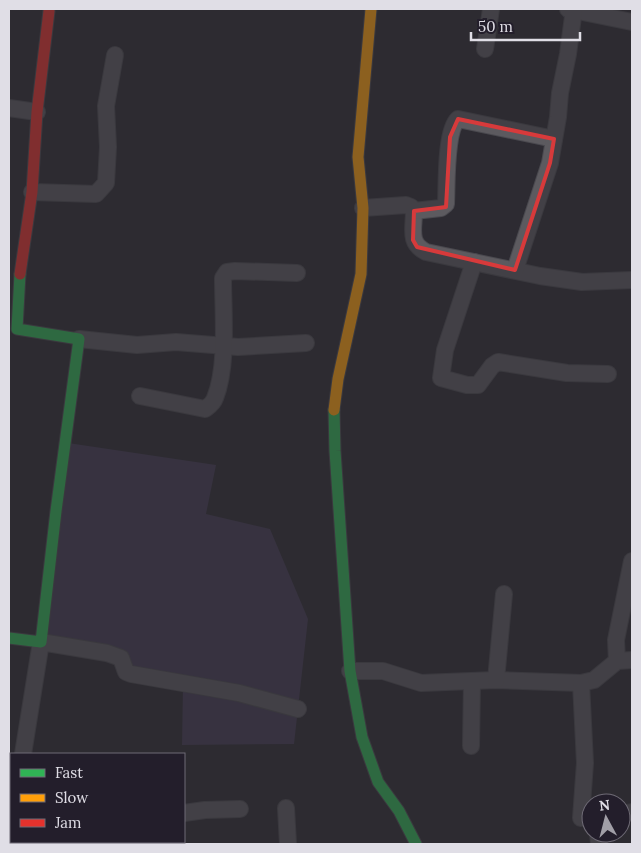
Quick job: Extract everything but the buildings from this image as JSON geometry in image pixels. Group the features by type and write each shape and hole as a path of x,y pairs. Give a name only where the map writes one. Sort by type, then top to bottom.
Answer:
{"street":[{"path":"371,9 358,157 363,208 361,274 338,379 334,418 350,671 362,737 378,782 399,811 416,844"},
{"path":"485,49 491,9"},
{"path":"515,270 550,163 560,93 568,54 571,9 632,22"},
{"path":"49,11 37,112 32,192 19,278 17,329 79,339 137,345 176,342 238,347 306,343"},
{"path":"32,192 96,194 106,183 108,146 106,106 115,55"},
{"path":"9,108 37,112"},
{"path":"414,211 441,208 446,204 450,137 454,122 458,119 554,139"},
{"path":"363,208 406,205 411,207 414,211 413,240 417,247 426,252 582,282 632,280"},
{"path":"474,262 445,350 440,378 467,385 478,385 492,366 498,362 567,373 608,374"},
{"path":"140,396 205,409 215,400 222,373 223,278 227,272 297,273"},
{"path":"23,753 41,642 79,339"},
{"path":"350,671 383,671 421,683 496,680 581,683 594,680 625,661 616,640 632,561"},
{"path":"496,680 504,594"},
{"path":"9,638 107,653 121,658 126,672 131,674 239,693 298,709"},
{"path":"471,746 472,682"},
{"path":"581,683 585,763 583,793"},
{"path":"286,808 288,844"},
{"path":"185,813 240,809"}],"highlighted area":[{"path":"458,119 554,139 550,163 515,270 417,247 413,240 414,211 446,207 450,137"}],"shaded area":[{"path":"68,443 216,465 206,514 270,529 308,619 294,744 182,745 183,685 122,674 127,652 37,639"}],"traffic: fast":[{"path":"9,638 41,642 79,339 17,329 20,274"},
{"path":"334,410 335,451 350,671 362,737 378,782 399,811 416,844"}],"traffic: slow":[{"path":"334,410 338,379 361,274 363,208 358,157 371,9"}],"traffic: jam":[{"path":"20,274 32,192 37,112 49,11"}]}
